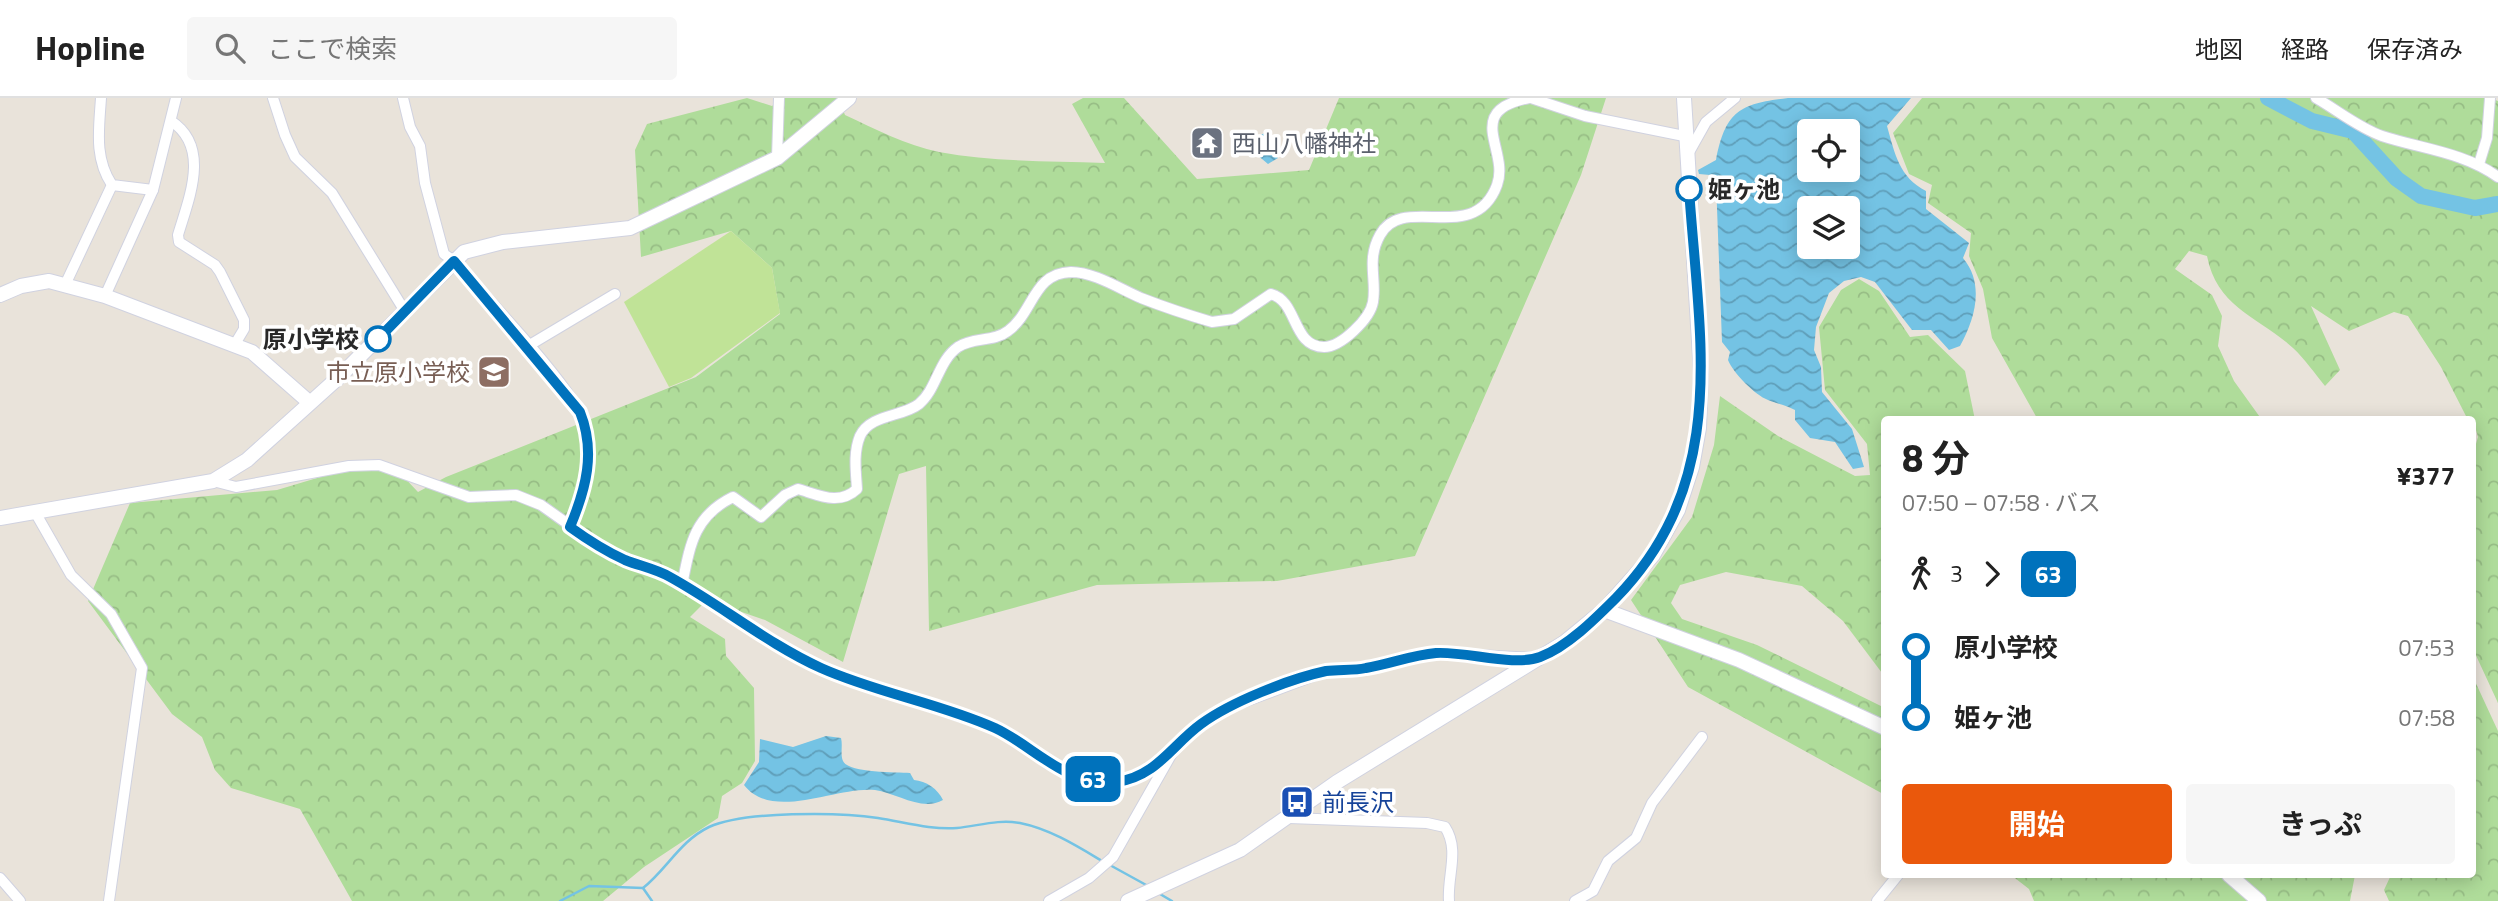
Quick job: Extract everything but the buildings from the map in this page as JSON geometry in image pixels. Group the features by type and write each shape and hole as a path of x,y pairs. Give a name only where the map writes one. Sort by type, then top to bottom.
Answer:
{"street":[{"path":"65,285 112,184 97,148 101,98"},
{"path":"105,296 153,190 176,98"},
{"path":"273,98 295,156 332,193 406,313"},
{"path":"403,98 410,127 420,146 425,183 444,254 454,261 564,389 584,422 588,474 570,527"},
{"path":"777,158 779,98"},
{"path":"0,518 213,481 247,460 406,313 464,252 491,244 630,228 777,158 849,98"},
{"path":"682,585 688,554 707,512 733,498 761,517 785,495 798,489 836,500 849,496 857,489 855,460 860,437 865,429 881,419 916,407 923,400 943,362 956,348 967,342 1007,332 1022,318 1045,279 1058,274 1082,274 1212,322 1234,319 1271,294 1285,300 1301,334 1310,343 1321,347 1343,340 1371,308 1371,265 1380,234 1389,224 1404,218 1469,216 1484,208 1496,188 1501,166 1491,138 1491,125 1502,110 1516,101 1530,98 1585,116 1684,136"},
{"path":"1128,901 1240,850 1337,782 1565,642 1604,610 1653,555 1678,510 1692,467 1699,428 1701,373 1684,136 1684,98"},
{"path":"1686,156 1718,104 1735,98"},
{"path":"2316,98 2378,135 2479,164 2498,177"},
{"path":"2479,164 2487,138 2490,98"},
{"path":"171,121 185,130 195,163 192,190 178,235 179,242 215,265 220,272 244,320 244,328 235,344"},
{"path":"112,184 153,190"},
{"path":"0,295 22,286 49,281 105,296 235,344 269,365 309,402"},
{"path":"528,346 615,294"},
{"path":"213,481 236,487 349,466 379,465 468,497 516,495 541,505 606,551 667,575 797,656 825,670 992,727 1024,743 1048,764 1110,783 1123,781 1165,761"},
{"path":"35,512 71,575 111,614 142,668 109,901"},
{"path":"1604,610 1739,660 1881,726"},
{"path":"1049,901 1089,878 1113,856 1125,839 1165,761 1205,720 1236,705 1327,671 1362,669 1438,653 1538,658"},
{"path":"1575,901 1593,891 1608,861 1636,838 1652,803 1702,737"},
{"path":"1289,818 1427,823 1445,828 1453,847 1448,883 1449,901"},
{"path":"0,878 20,901"},
{"path":"1877,901 1896,878"},
{"path":"2232,878 2259,901"}],"green space":[{"path":"747,98 772,106 783,98 838,98 845,115 903,141 939,152 1001,159 1105,163 1072,104 1083,98 1124,98 1197,179 1309,170 1339,98 1606,98 1581,175 1415,556 1277,581 1097,585 929,631 926,466 899,474 843,662 765,620 707,600 690,617 725,639 726,656 754,688 755,761 742,783 722,796 718,818 644,867 603,901 352,901 300,809 231,788 215,770 202,737 172,714 88,601 130,503 277,490 357,466 397,470 418,492 446,477 696,377 780,314 772,268 731,231 641,257 635,150 647,124"},
{"path":"1922,98 2490,98 2498,101 2498,703 2476,655 2476,416 2466,416 2441,367 2408,316 2394,312 2349,331 2311,306 2340,370 2325,386 2293,348 2229,300 2212,274 2207,256 2189,251 2175,269 2212,295 2222,316 2218,346 2234,381 2259,416 2036,416 1992,338 1983,289 1969,256 1971,233 1928,203 1932,185 1909,174 1893,133"},
{"path":"731,231 772,268 780,313 691,378 669,387 624,302"},
{"path":"1859,279 1879,291 1910,337 1928,335 1965,371 1974,416 1881,416 1881,672 1843,621 1802,586 1726,572 1680,585 1671,603 1682,619 1757,645 1881,706 1881,793 1688,687 1631,600 1692,517 1714,445 1720,396 1778,436 1855,476 1870,475 1867,444 1825,390 1819,327 1841,290"},
{"path":"2476,683 2498,731 2498,901 2389,901 2384,890 2390,878 2476,878"},
{"path":"2015,878 2354,878 2350,901 2034,901 2029,889"}],"water":[{"name":"姫ヶ池","path":"1788,98 1911,98 1887,126 1899,164 1910,179 1926,191 1926,209 1969,243 1963,258 1970,268 1976,290 1973,313 1960,346 1949,350 1931,330 1912,330 1875,282 1861,277 1844,281 1829,293 1816,327 1814,350 1821,367 1822,392 1852,429 1864,467 1853,469 1835,442 1810,438 1795,420 1795,410 1768,400 1751,389 1731,365 1728,360 1730,352 1722,342 1716,181 1710,175 1699,174 1698,170 1716,160 1725,130 1738,112 1758,103"},
{"path":"1267,132 1270,145 1278,158 1268,164 1243,143"},
{"path":"826,736 841,738 842,758 847,765 863,770 910,773 914,780 935,789 943,800 918,803 875,790 859,790 806,800 771,801 756,796 744,785 759,762 760,739 793,747"}],"waterway":[{"path":"2268,98 2312,121 2353,131 2397,179 2421,196 2475,208 2498,204"},
{"path":"560,901 589,886 643,888 682,847 709,827 745,818 768,816 861,816 947,828 996,822 1020,823 1053,834 1102,861"},
{"path":"1108,864 1148,886"},
{"path":"643,888 652,901"},
{"path":"1160,894 1172,901"}],"bus line":[{"name":"63","path":"378,339 454,261 564,389 580,412 586,435 588,474 570,527 606,551 667,575 797,656 825,670 992,727 1024,743 1048,764 1110,783 1123,781 1165,761 1205,720 1294,681 1327,671 1362,669 1411,656 1438,653 1538,658 1565,642 1604,610 1653,555 1678,510 1692,467 1699,428 1701,373 1689,189"}],"place":[{"name":"西山八幡神社","path":"1207,143"},
{"name":"姫ヶ池","path":"1689,189"},
{"name":"原小学校","path":"378,339"},
{"name":"市立原小学校","path":"494,372"},
{"name":"前長沢","path":"1297,802"}]}
